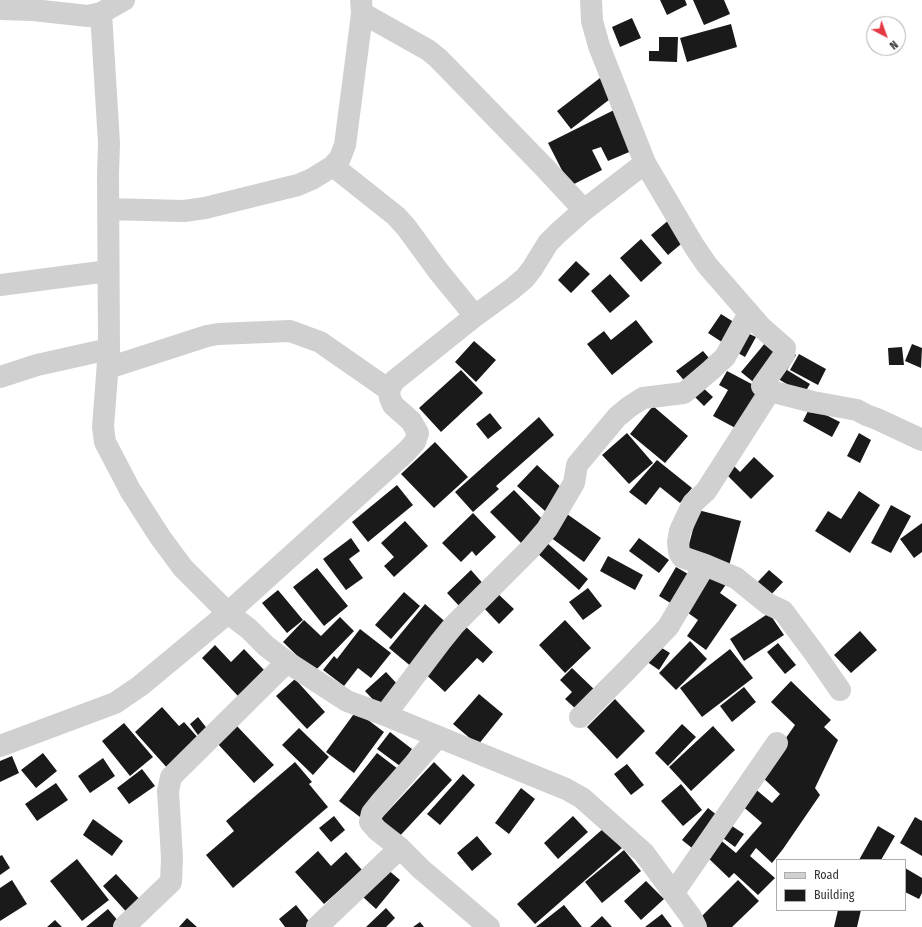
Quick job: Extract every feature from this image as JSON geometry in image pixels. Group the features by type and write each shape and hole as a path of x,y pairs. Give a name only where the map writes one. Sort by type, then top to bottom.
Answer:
{"street":[{"path":"0,8 32,5 88,16 101,13 124,0"},
{"path":"591,0 592,21 599,46 645,163 694,246 707,265 761,327 785,348 784,355 762,386 770,391 813,402 857,410 922,440"},
{"path":"108,209 184,211 205,208 298,185 333,166 340,158 345,145 361,6 438,58 584,210"},
{"path":"101,13 109,143 108,358 103,427 105,442 110,453 130,490 171,553 183,568 228,614 249,629 266,646 287,662 347,702 385,715 566,789 582,798 644,853 674,892 696,927"},
{"path":"1,745 115,703 140,686 228,614 415,442 418,433 411,421 393,405 390,398 389,390 394,381 475,316 512,290 525,278 548,244 558,233 584,210 645,163"},
{"path":"333,166 396,216 475,316"},
{"path":"0,285 108,271"},
{"path":"385,715 454,625 530,549 547,529 574,483 577,465 617,417 643,398 684,393 725,357 749,313"},
{"path":"0,377 38,366 108,358 218,334 290,331 320,342 389,390"},
{"path":"770,391 706,491 694,503 680,531 678,542 679,552 682,557 736,578 768,604 783,610 840,690"},
{"path":"580,717 668,627 705,565"},
{"path":"124,927 171,882 172,858 168,791 171,777 287,662"},
{"path":"438,737 372,813 370,822 377,830 400,848 421,869 489,927"},
{"path":"674,892 777,743"},
{"path":"317,927 400,848"}],"building":[{"path":"660,0 685,0 687,5 667,15"},
{"path":"693,0 724,0 730,14 704,25"},
{"path":"632,18 641,38 620,47 612,27"},
{"path":"731,24 737,47 687,62 680,38"},
{"path":"659,37 678,37 677,62 649,61 649,51 659,51"},
{"path":"600,78 614,96 571,129 557,111"},
{"path":"614,110 634,150 608,161 601,147 592,150 602,170 570,186 548,143"},
{"path":"670,219 687,239 668,255 651,235"},
{"path":"641,239 662,263 641,282 620,258"},
{"path":"576,261 590,274 571,293 558,280"},
{"path":"610,274 630,296 610,313 591,291"},
{"path":"721,314 740,326 728,346 708,333"},
{"path":"636,320 653,342 612,375 587,344 604,331 611,340"},
{"path":"741,330 756,337 745,357 731,349"},
{"path":"474,341 496,360 476,382 455,362"},
{"path":"766,342 781,355 757,385 741,372"},
{"path":"912,344 922,348 921,368 905,361"},
{"path":"902,347 904,365 889,365 888,348"},
{"path":"788,350 796,355 787,370 810,384 804,394 773,376"},
{"path":"703,351 714,364 688,385 676,371"},
{"path":"799,354 826,369 818,385 790,370"},
{"path":"461,370 483,393 441,432 419,408"},
{"path":"727,371 763,390 741,431 713,416 728,390 719,385"},
{"path":"698,383 713,397 704,406 689,391"},
{"path":"653,406 688,436 665,463 630,434"},
{"path":"810,407 840,422 832,437 803,421"},
{"path":"490,413 502,428 488,439 476,424"},
{"path":"539,417 554,435 496,486 499,489 473,512 455,492"},
{"path":"627,433 653,463 629,484 602,455"},
{"path":"859,433 871,440 860,463 847,456"},
{"path":"435,442 468,477 434,508 401,474"},
{"path":"754,457 774,476 751,499 724,472 732,464 740,472"},
{"path":"657,460 692,488 680,503 660,487 646,505 629,492"},
{"path":"537,465 564,490 545,511 517,486"},
{"path":"397,485 413,505 368,542 352,522"},
{"path":"514,490 545,522 522,544 490,512"},
{"path":"859,491 880,505 850,553 815,531 828,511 841,519"},
{"path":"891,505 911,516 891,553 871,543"},
{"path":"698,510 741,521 729,566 686,556"},
{"path":"473,513 496,537 476,556 472,551 461,562 442,543"},
{"path":"567,514 601,538 584,562 550,537"},
{"path":"405,521 428,546 394,577 384,566 394,557 381,543"},
{"path":"922,523 922,552 914,558 900,539"},
{"path":"351,538 360,551 349,559 363,578 346,590 323,559"},
{"path":"639,538 669,560 659,573 629,551"},
{"path":"546,542 588,579 579,590 537,553"},
{"path":"608,556 643,575 635,590 600,571"},
{"path":"676,567 695,578 677,607 659,596"},
{"path":"317,568 348,606 324,626 293,587"},
{"path":"471,570 486,587 462,609 447,593"},
{"path":"769,570 783,582 767,599 754,586"},
{"path":"711,572 727,583 720,593 737,605 706,650 687,636 698,620 684,610"},
{"path":"588,588 602,606 583,620 569,602"},
{"path":"278,590 303,620 287,633 262,603"},
{"path":"404,592 420,606 391,639 375,625"},
{"path":"496,592 514,609 499,624 482,606"},
{"path":"425,604 449,625 413,668 389,648"},
{"path":"769,613 784,635 744,661 730,639"},
{"path":"340,617 354,631 314,672 283,642 304,620 321,636"},
{"path":"565,620 591,648 565,673 539,645"},
{"path":"464,625 493,652 483,663 477,658 445,692 422,671"},
{"path":"360,629 391,653 371,678 358,668 344,686 323,670 334,656 337,659"},
{"path":"860,631 877,650 851,673 834,655"},
{"path":"690,641 707,659 676,690 659,673"},
{"path":"778,643 796,665 785,674 767,652"},
{"path":"215,645 231,662 244,649 264,670 238,696 202,658"},
{"path":"657,645 670,653 659,670 646,661"},
{"path":"730,649 753,678 702,717 680,688"},
{"path":"572,668 597,692 578,711 565,699 572,692 560,680"},
{"path":"386,672 400,687 379,706 365,691"},
{"path":"295,679 325,712 307,729 276,696"},
{"path":"791,681 831,720 824,727 838,740 815,788 820,795 783,849 772,863 756,848 750,856 775,878 758,895 734,873 729,878 705,855 718,838 736,853 762,823 740,804 753,787 772,803 780,794 760,775 795,725 771,702"},
{"path":"744,687 756,702 732,722 720,706"},
{"path":"479,694 503,714 478,745 453,724"},
{"path":"615,699 645,731 617,759 587,727"},
{"path":"162,707 179,726 184,722 201,741 169,770 135,732"},
{"path":"356,711 384,732 354,773 326,752"},
{"path":"198,717 209,731 200,738 190,724"},
{"path":"124,723 153,757 130,776 102,741"},
{"path":"235,724 274,765 254,783 216,742"},
{"path":"682,724 696,737 668,766 655,753"},
{"path":"713,726 735,750 691,791 669,767"},
{"path":"299,728 329,757 313,775 282,745"},
{"path":"390,732 412,749 400,766 377,749"},
{"path":"43,753 57,771 36,788 21,770"},
{"path":"377,753 398,769 360,817 339,801"},
{"path":"12,756 19,773 0,782 0,761"},
{"path":"103,758 115,776 90,793 78,776"},
{"path":"295,762 312,782 309,784 328,807 233,888 206,855 234,831 226,821"},
{"path":"434,762 452,780 396,840 377,823"},
{"path":"627,764 644,785 631,795 614,774"},
{"path":"142,769 155,786 129,804 117,788"},
{"path":"463,774 475,785 440,825 427,814"},
{"path":"56,783 68,800 37,821 25,804"},
{"path":"681,784 702,810 683,826 661,801"},
{"path":"521,788 535,799 509,834 495,823"},
{"path":"708,808 723,820 697,852 682,840"},
{"path":"334,816 345,830 331,842 319,828"},
{"path":"573,816 588,832 558,859 544,843"},
{"path":"915,817 922,821 922,856 900,843"},
{"path":"93,819 123,841 112,856 83,835"},
{"path":"729,824 744,834 735,847 720,836"},
{"path":"878,826 895,836 882,859 860,859"},
{"path":"604,828 622,848 535,924 517,904"},
{"path":"477,836 492,854 472,871 457,853"},
{"path":"624,850 641,871 602,903 585,882"},
{"path":"318,851 331,866 346,852 362,870 324,904 295,872"},
{"path":"2,855 10,868 0,875 0,856"},
{"path":"77,859 109,900 82,921 50,881"},
{"path":"387,869 400,880 376,909 363,897"},
{"path":"906,869 922,878 922,893 919,899 906,892"},
{"path":"116,874 144,904 131,917 103,886"},
{"path":"12,880 27,904 0,921 0,888"},
{"path":"738,880 759,901 732,927 701,927 696,922"},
{"path":"646,881 664,899 641,920 624,901"},
{"path":"296,905 312,925 310,927 285,927 279,919"},
{"path":"564,905 582,927 536,927"},
{"path":"386,908 395,918 386,927 366,927"},
{"path":"108,909 119,922 113,927 86,927"},
{"path":"838,911 861,911 857,927 834,927"},
{"path":"662,914 672,927 645,927"},
{"path":"602,916 612,927 590,927"},
{"path":"187,918 197,927 179,927"},
{"path":"55,920 62,927 47,927"},
{"path":"420,922 424,927 413,927"}]}
